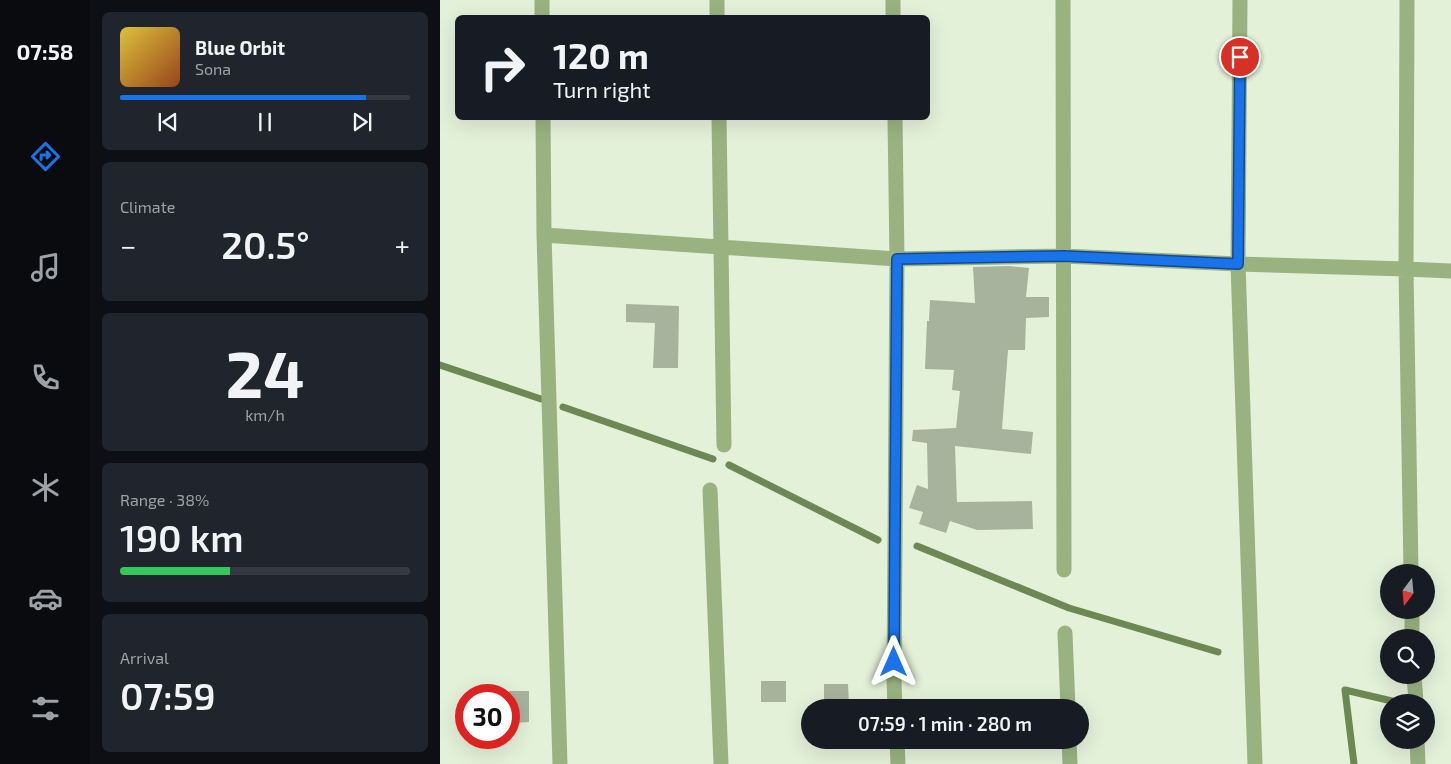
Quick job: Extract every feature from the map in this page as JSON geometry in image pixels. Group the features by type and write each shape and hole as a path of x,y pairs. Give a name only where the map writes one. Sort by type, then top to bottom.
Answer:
{"street":[{"path":"542,0 542,15"},
{"path":"717,0 717,15"},
{"path":"893,0 893,15"},
{"path":"1063,0 1064,570"},
{"path":"1240,0 1238,264 1255,764"},
{"path":"1407,0 1406,269 1411,564"},
{"path":"543,120 544,235 560,764"},
{"path":"719,120 724,445"},
{"path":"895,120 897,259 895,699"},
{"path":"544,235 897,259 1064,256 1451,272"},
{"path":"710,490 721,764"},
{"path":"1065,633 1068,699"},
{"path":"897,749 898,764"},
{"path":"1069,749 1070,764"},
{"path":"1417,749 1418,764"}],"building":[{"path":"1009,266 1029,268 1026,297 1049,297 1049,317 1026,318 1025,350 1008,350 1002,429 1033,432 1031,454 955,446 957,502 1032,501 1033,529 977,530 950,521 946,533 919,524 923,512 909,508 917,485 928,489 927,443 912,441 913,430 956,428 960,391 952,390 954,370 925,369 930,300 975,303 973,267"},
{"path":"626,304 679,306 678,368 653,368 655,323 626,322"},
{"path":"761,681 786,681 786,702 761,702"},
{"path":"824,684 848,684 849,699 824,699"},
{"path":"520,691 529,691 529,722 520,722"}],"waterway":[{"path":"440,365 541,399"},
{"path":"563,407 713,459"},
{"path":"729,465 878,540"},
{"path":"917,546 1069,608 1218,652"},
{"path":"1354,764 1345,690 1380,698"}],"route":[{"path":"894,662 897,259 1064,256 1238,264 1240,57"}]}
